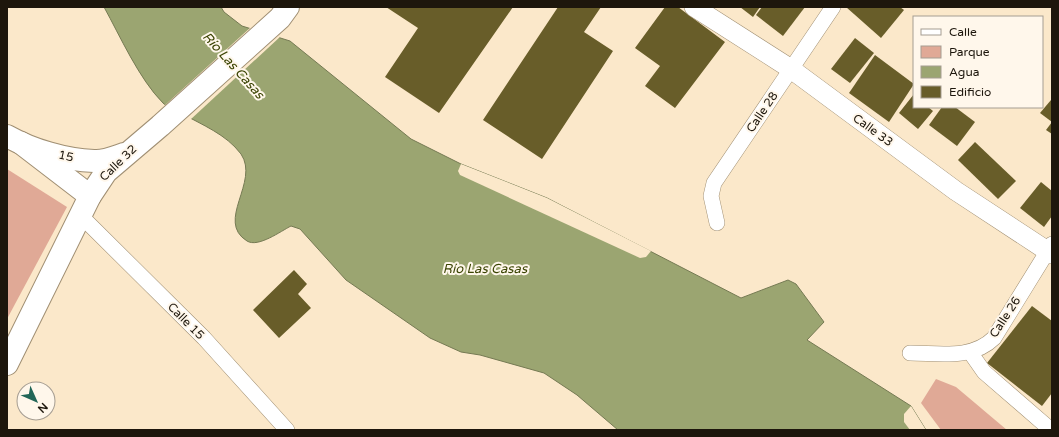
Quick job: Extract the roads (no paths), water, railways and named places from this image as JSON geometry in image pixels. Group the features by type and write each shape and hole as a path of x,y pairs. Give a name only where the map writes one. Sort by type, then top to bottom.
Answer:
{"main road":[{"name":"Calle 32","path":"7,364 93,190 106,172 160,126 284,12"},
{"name":"15","path":"14,140 63,157 95,162 127,154"},
{"path":"14,140 93,190"},
{"path":"63,157 79,168 93,190"}],"street":[{"name":"Calle 33","path":"694,7 791,69 956,191 1050,250"},
{"name":"Calle 28","path":"717,222 711,196 714,183 833,7"},
{"name":"Calle 15","path":"81,216 204,338 287,430"},
{"name":"Calle 26","path":"910,353 955,354 970,352 986,345 994,338 1050,250"},
{"path":"970,352 984,372 1051,430"}],"water":[{"name":"Río Las Casas","path":"104,7 221,7 224,12 242,26 290,41 411,139 461,164 547,198 741,298 788,280 796,284 824,322 807,340 911,406 926,430 618,430 577,395 544,373 480,355 461,352 430,338 346,280 300,229 291,226 263,241 252,243 247,241 238,233 235,223 236,212 245,177 245,165 241,154 221,135 163,103 138,70"}]}
